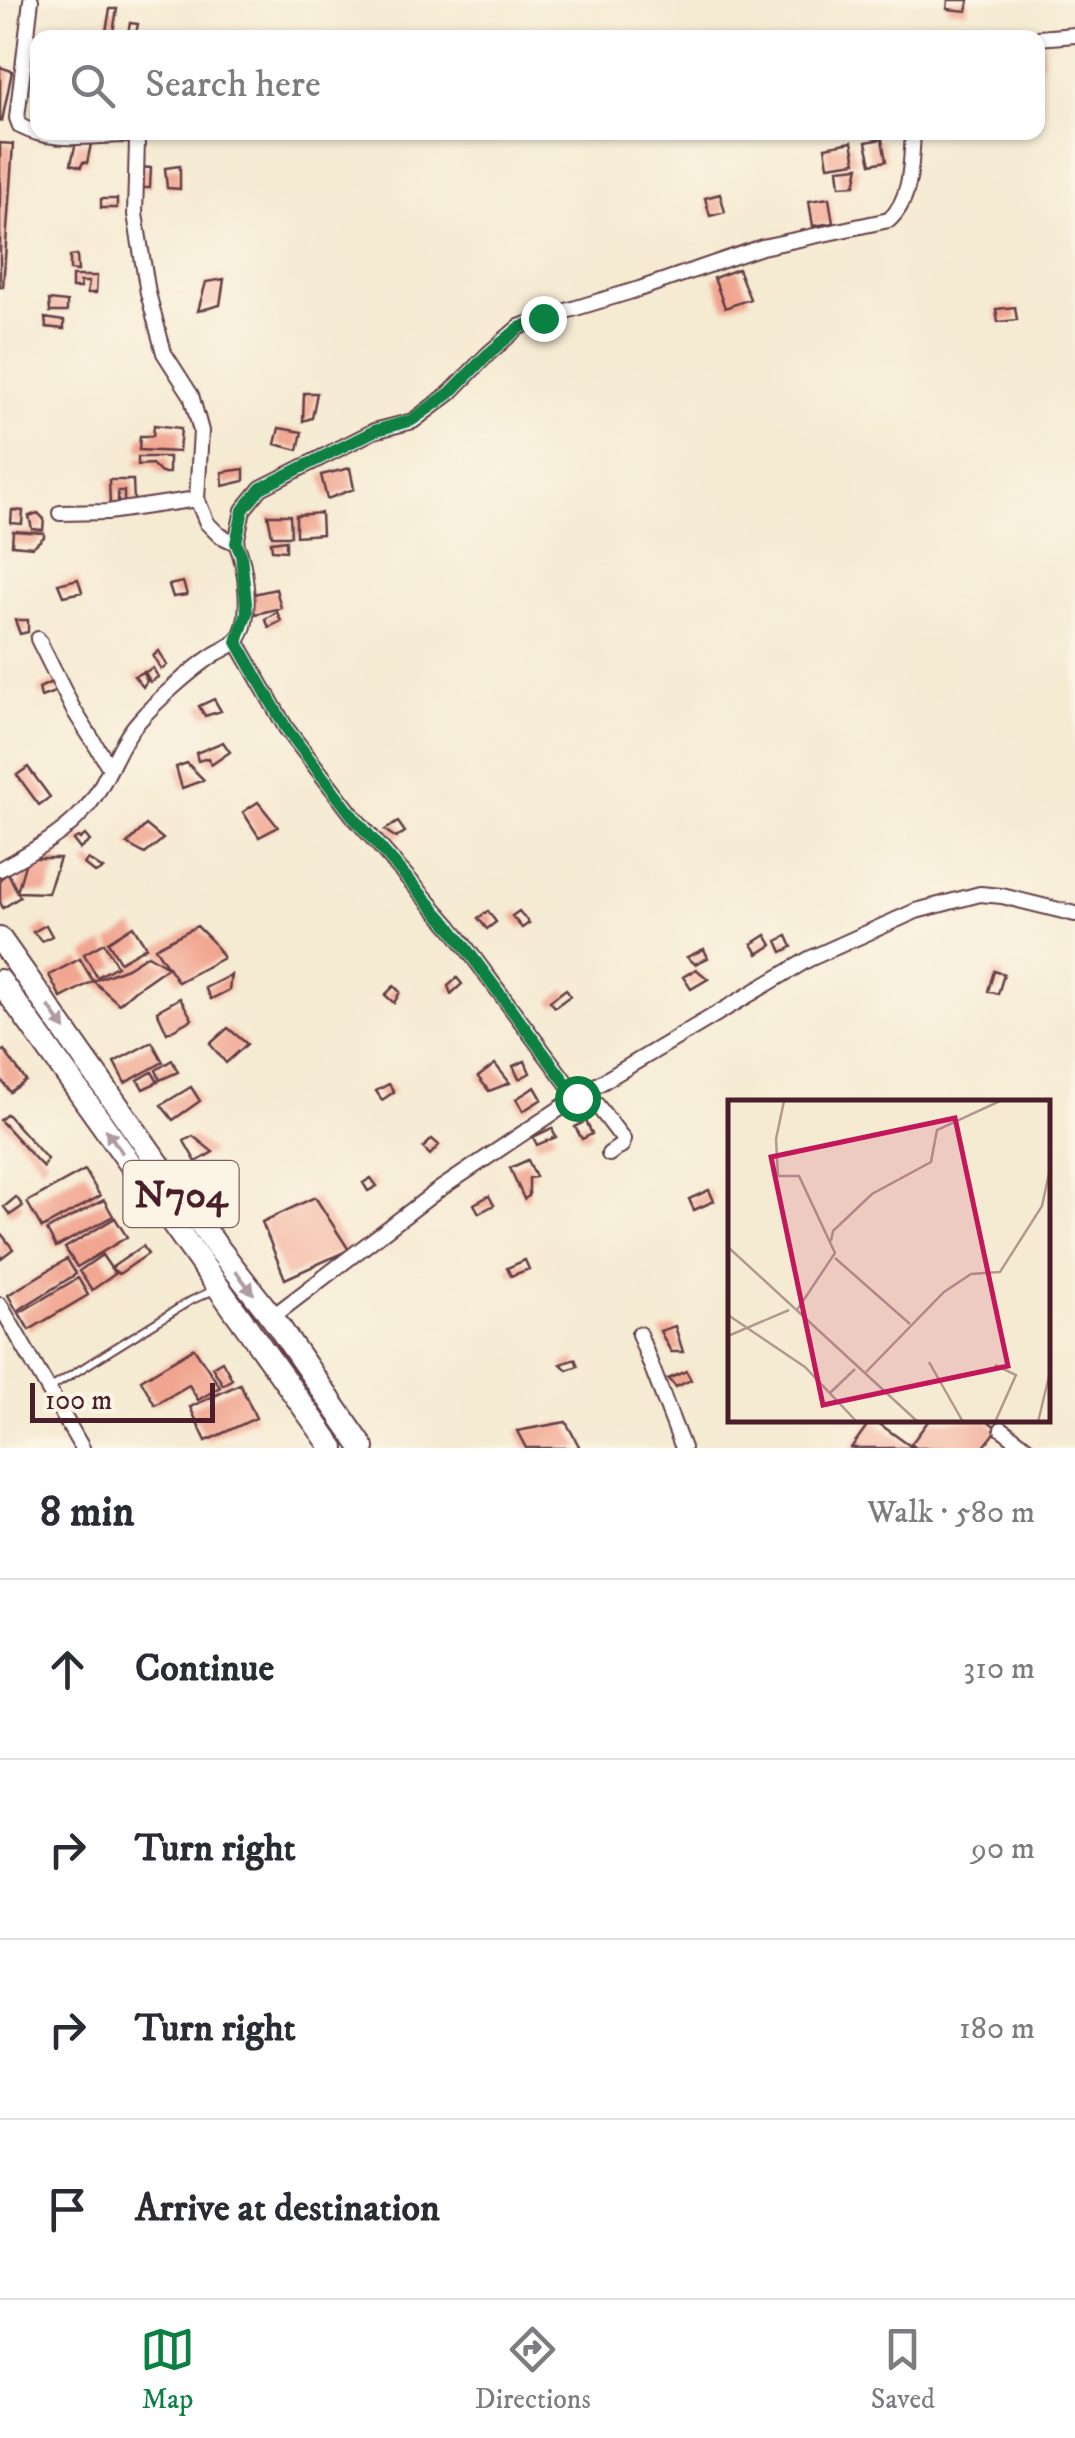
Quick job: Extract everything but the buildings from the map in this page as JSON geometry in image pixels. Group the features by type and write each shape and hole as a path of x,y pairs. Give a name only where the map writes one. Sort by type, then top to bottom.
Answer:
{"highway":[{"name":"N704","path":"0,938 207,1251 219,1288 332,1448"},
{"name":"N704","path":"0,981 162,1210 272,1317 363,1448"}],"street":[{"path":"30,130 20,126 17,118 31,0"},
{"path":"1045,37 1075,35"},
{"path":"136,140 134,214 148,293 164,353 191,395 201,431 197,500 207,523 218,535 236,543"},
{"path":"0,870 71,823 89,805 138,722 182,680 237,642 247,612 241,554 236,543 243,510 261,488 374,431 412,420 450,393 519,328 762,247 890,220 900,210 912,140"},
{"path":"60,514 197,500"},
{"path":"38,639 73,709 110,768"},
{"path":"237,642 286,728 354,818 451,928 582,1095 623,1139 622,1146 609,1154"},
{"path":"272,1317 437,1191 582,1095 809,959 916,910 980,894 1075,914"},
{"path":"0,1304 82,1448"},
{"path":"639,1334 683,1448"},
{"path":"1002,1429 1021,1446"}],"lane":[{"path":"48,1390 190,1301 219,1288"}],"route":[{"path":"543,318 519,328 450,393 412,420 374,431 261,488 243,510 236,543 241,554 247,612 237,642 286,728 354,818 451,928 577,1098"}]}
